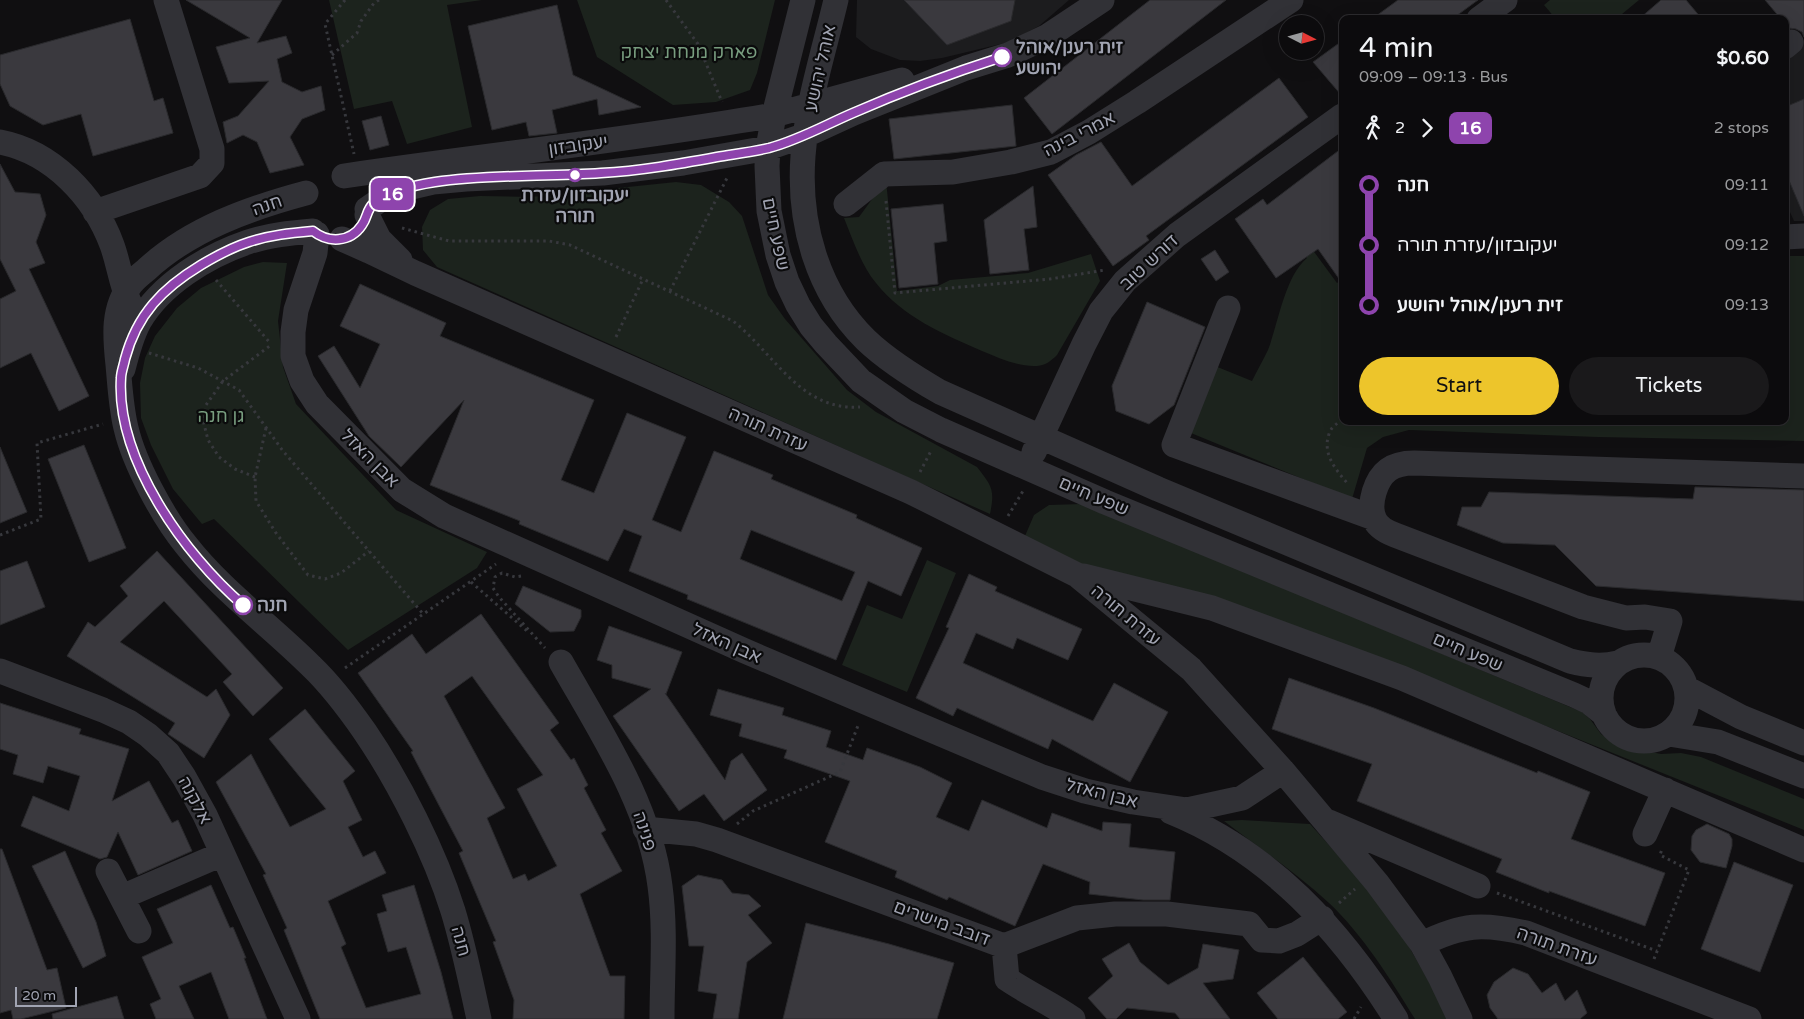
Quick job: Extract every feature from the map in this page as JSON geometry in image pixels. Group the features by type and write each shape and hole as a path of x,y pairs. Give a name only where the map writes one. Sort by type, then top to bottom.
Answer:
{"street":[{"path":"95,212 200,176 212,163 212,149 166,0"},
{"name":"אוהל יהושע","path":"774,115 803,0"},
{"name":"אוהל יהושע","path":"806,135 811,105 836,0"},
{"path":"966,68 1008,55 1048,36 1102,0"},
{"name":"אמרי בינה","path":"884,174 953,172 1011,162 1051,152 1089,132 1137,102 1291,0"},
{"path":"1484,15 1505,0"},
{"name":"יעקובזון","path":"349,166 675,132 774,115 883,85 966,68"},
{"name":"יעקובזון","path":"367,212 383,198 403,189 433,182 603,173 683,163 768,148 806,135 854,113 966,68"},
{"name":"שפע חיים","path":"774,115 768,148 768,211 778,255 794,297 811,326 842,362 861,381 892,404 941,430 1150,520 1574,695 1589,702 1604,714"},
{"name":"דורש טוב","path":"1031,469 1041,437 1101,311 1125,281 1177,235 1339,118"},
{"name":"שפע חיים","path":"806,135 802,180 804,209 817,265 830,293 846,317 865,339 910,375 940,392 1167,492 1570,661 1589,665 1605,666 1618,664"},
{"path":"0,142 34,153 60,171 80,191 95,212 112,244 126,294 139,322"},
{"path":"349,166 354,181 362,188 366,198 367,212 362,225 356,233 327,236 307,223 303,213 303,202 306,192 322,178 333,175 349,166"},
{"path":"846,204 884,174"},
{"name":"חנה","path":"306,192 273,202 200,232 161,256 130,285 118,309 114,334 126,430 143,475 185,544 233,597 312,667 366,733 399,789 433,857 452,910 479,1019"},
{"name":"עזרת תורה","path":"367,212 376,234 388,250 415,273"},
{"name":"חנה","path":"123,410 121,376 128,347 139,322 152,304 178,279 214,257 248,242 275,236 327,236"},
{"name":"עזרת תורה","path":"327,236 370,251 415,273 911,492 1077,575 1191,669 1283,771 1370,875 1422,944 1446,932 1464,928 1500,927 1526,933 1749,1019"},
{"name":"אבן האזל","path":"327,236 301,294 293,332 293,356 302,381 317,404 402,490 444,516 745,652 1042,777 1085,791 1133,802 1187,810 1242,798 1283,771"},
{"path":"1789,237 1804,236"},
{"path":"1228,308 1174,445 1374,518"},
{"path":"1658,656 1670,621 1645,617 1626,618 1583,607 1383,530 1374,518 1373,508 1375,491 1382,477 1386,472 1399,465 1414,463 1804,476"},
{"path":"1077,575 1212,608 1402,678 1804,850"},
{"path":"1644,654 1658,656 1671,664 1681,675 1688,696 1686,710 1679,723 1669,734 1657,739 1644,741 1632,739 1620,734 1604,714 1601,701 1602,687 1608,674 1630,656 1644,654"},
{"name":"פנינה","path":"560,662 621,768 653,850 660,886 663,922 662,1019"},
{"name":"אלקנה","path":"0,671 103,710 128,722 148,735 168,753 205,815 298,1019"},
{"path":"1686,688 1741,717 1804,743"},
{"path":"1669,734 1718,742 1804,776"},
{"path":"1654,840 1665,790"},
{"path":"1155,805 1195,821 1259,862 1303,898 1337,935 1376,986 1396,1019"},
{"path":"1324,820 1478,886"},
{"name":"דובב מישרים","path":"645,829 696,834 717,840 1004,946 1077,918 1115,914 1167,914 1249,924 1262,940 1279,942 1298,934 1322,918"},
{"path":"122,897 222,854"},
{"path":"108,871 139,931"},
{"path":"1422,944 1460,1019"},
{"path":"1004,946 1007,979 1026,993 1059,1008 1074,1019"}],"path":[{"path":"345,0 325,24 332,55 349,166"},
{"path":"332,55 357,33 361,21 374,3 379,0"},
{"path":"666,0 698,44 723,105"},
{"path":"884,174 895,293 1050,279 1104,270 1125,281"},
{"path":"670,291 728,175"},
{"path":"396,227 449,241 549,241 570,245 733,321 745,330 788,376 810,395 822,401 846,408 892,404"},
{"path":"203,264 278,352"},
{"path":"607,357 643,279"},
{"path":"255,477 219,457 208,440 204,424 206,405 222,381 272,345"},
{"path":"128,347 198,368 239,390 283,451 424,615"},
{"path":"0,535 41,519 37,443 123,410"},
{"path":"1339,422 1329,432 1326,451 1330,460 1335,469 1350,486 1375,491"},
{"path":"266,427 255,477 256,501 276,533 308,575 325,579 341,573 369,551"},
{"path":"911,492 941,430"},
{"path":"997,534 1031,469"},
{"path":"325,682 471,582 524,553 525,572 521,576 515,577 502,573 495,577 493,588 536,640"},
{"path":"471,582 560,662"},
{"path":"717,840 753,811 840,772 867,703"},
{"path":"1646,979 1689,870 1660,855 1654,840"},
{"path":"1322,918 1370,875"},
{"path":"1478,886 1657,951"}],"shaded area":[{"path":"857,0 1069,0 1039,26 1009,42 942,58 920,61 900,60 871,49 856,37"},
{"path":"1804,39 1804,221 1794,221 1789,210 1789,52"}],"green space":[{"path":"329,0 482,0 447,5 472,127 407,144 392,101 354,109"},
{"name":"פארק מנחת יצחק","path":"577,0 775,0 757,73 750,90 716,102 673,105 597,57"},
{"path":"1550,0 1639,0 1621,15 1553,15 1544,5"},
{"path":"886,180 897,291 938,286 950,280 1028,273 1091,254 1100,281 1055,357 1046,364 1037,366 1016,364 1002,359 924,323 898,306 887,295 866,268 844,218 859,217"},
{"path":"676,182 701,185 729,202 742,216 768,295 785,319 847,390 876,412 977,467 991,489 990,514 437,267 423,250 422,227 430,210 448,199 480,196 531,197"},
{"path":"1312,249 1337,283 1339,281 1339,425 1789,425 1789,256 1804,256 1804,441 1598,437 1409,430 1383,437 1367,448 1352,499 1186,431 1215,366 1252,381 1268,350 1293,276 1307,258 1304,254"},
{"name":"גן חנה","path":"263,262 287,263 278,321 283,367 296,404 396,510 487,552 477,568 348,650 214,519 202,524 173,489 151,445 141,418 140,383 145,358 155,336 177,308 201,288 244,267"},
{"path":"1082,504 1582,712 1601,734 1619,746 1661,754 1681,753 1701,757 1804,799 1804,830 1399,667 1120,584 1025,536 1034,515 1049,505"},
{"path":"927,560 956,573 907,692 842,665 867,605 902,619"},
{"path":"1242,820 1310,824 1366,886 1395,922 1450,1019 1415,1019 1376,958 1329,903 1304,881 1224,821"}],"building":[{"path":"186,0 282,0 257,43 286,36 292,53 277,59 282,82 302,92 321,86 325,110 302,119 290,137 304,165 270,173 257,142 243,135 227,143 223,122 238,116 269,81 229,83 216,47 250,38"},
{"path":"904,0 1015,0 1011,21 947,45"},
{"path":"1150,0 1226,0 1052,134 1024,98"},
{"path":"1398,0 1478,0 1457,15 1377,15"},
{"path":"1661,0 1686,0 1699,15 1644,15"},
{"path":"1765,0 1804,0 1804,37 1802,32 1789,28 1789,15 1778,15"},
{"path":"557,5 573,75 641,107 599,115 597,99 552,110 557,133 529,136 526,122 492,130 468,26"},
{"path":"130,19 154,101 163,98 173,133 93,156 81,114 43,125 10,106 0,84 0,55"},
{"path":"1339,43 1339,92 1313,62 1324,60 1324,54"},
{"path":"1279,78 1308,117 1146,236 1149,240 1113,266 1048,175 1076,155 1101,142 1132,186"},
{"path":"1804,99 1804,216 1789,180 1789,105"},
{"path":"1012,105 1016,146 894,159 889,119"},
{"path":"381,116 389,145 370,150 362,121"},
{"path":"1339,150 1339,279 1318,249 1276,278 1235,219 1263,199 1267,205"},
{"path":"0,164 15,192 40,194 46,215 36,242 45,263 29,269 89,396 59,411 31,353 0,368 0,299 16,291 0,259"},
{"path":"1033,186 1037,227 1024,229 1029,270 990,274 984,220"},
{"path":"943,204 947,241 934,243 938,284 899,288 891,209"},
{"path":"1215,250 1229,272 1216,281 1201,259"},
{"path":"360,284 446,323 440,336 594,400 561,480 594,493 627,413 686,437 652,520 681,532 714,451 773,475 771,479 857,515 856,518 922,548 901,596 868,581 836,660 687,599 688,595 629,571 642,536 624,529 608,561 519,524 520,521 430,485 464,400 401,467 369,436 318,356 334,346 360,388 380,344 340,326","holes":["751,530 855,572 842,601 740,559"]},
{"path":"1147,302 1205,327 1174,405 1149,424 1116,411 1112,386"},
{"path":"84,445 126,548 89,562 48,459"},
{"path":"0,447 27,512 0,523"},
{"path":"1695,487 1804,490 1804,601 1596,586 1555,545 1503,543 1457,525 1462,507 1481,507 1489,492 1693,499"},
{"path":"157,551 283,688 253,716 223,682 232,674 164,601 120,642 207,697 216,689 230,715 204,758 168,734 175,723 67,656 88,622 95,627 128,596 120,586"},
{"path":"27,561 45,607 0,625 0,571"},
{"path":"969,574 997,587 995,591 1082,629 1068,660 1017,638 1013,649 976,633 963,663 1093,721 1114,683 1168,712 1130,782 1052,739 1048,749 957,708 953,716 916,698 949,628 946,627"},
{"path":"523,586 581,610 581,617 574,631 550,632 515,604"},
{"path":"481,614 559,723 550,730 571,760 574,758 588,785 584,788 606,830 601,833 622,871 580,894 610,976 625,976 624,1019 513,1019 514,1000 493,942 496,941 459,853 463,851 411,752 413,751 358,673 412,634 426,654","holes":["472,676 543,775 517,789 557,866 528,881 525,874 513,879 487,818 505,808 444,696"]},
{"path":"609,626 682,652 665,693 725,780 731,761 742,753 767,790 724,821 704,794 679,811 613,716 651,689 612,678 612,665 597,660"},
{"path":"1289,678 1374,708 1537,773 1538,771 1590,792 1571,839 1665,873 1645,926 1549,891 1549,893 1496,872 1502,859 1357,801 1372,764 1272,729"},
{"path":"718,689 784,708 782,715 831,731 826,747 863,760 867,748 920,767 952,783 936,817 969,831 982,800 1047,828 1052,813 1102,831 1103,822 1131,824 1129,847 1175,852 1170,900 1143,900 1089,894 1090,882 1043,864 1015,926 949,897 947,900 895,877 897,871 825,842 850,781 784,758 787,750 739,736 742,724 710,715"},
{"path":"0,703 81,729 79,734 129,749 112,801 149,781 172,823 178,820 192,851 138,875 118,832 107,857 100,859 21,826 33,796 69,811 80,776 48,766 43,783 13,774 18,755 0,749"},
{"path":"305,709 355,771 343,781 362,820 348,827 363,857 375,851 386,873 328,901 346,944 341,947 366,1008 421,994 406,947 388,952 377,914 387,911 382,895 414,885 441,972 453,1019 320,1019 284,930 287,928 263,875 266,874 216,782 251,754 290,827 326,809 269,739"},
{"path":"1707,824 1729,834 1732,839 1726,868 1700,862 1691,850 1692,836 1696,830"},
{"path":"0,849 2,849 47,970 57,968 66,1008 21,1019 13,1019 11,1010 0,1013"},
{"path":"65,851 96,922 106,956 83,968 32,866"},
{"path":"1734,862 1793,885 1760,972 1701,949"},
{"path":"698,875 722,880 732,893 749,895 761,906 748,915 772,943 747,962 738,1019 713,1019 717,994 698,991 704,946 689,946 682,886"},
{"path":"211,885 230,928 233,927 246,958 244,958 267,1019 229,1019 211,972 179,986 194,1019 156,1019 150,1004 161,999 142,957 173,943 157,909"},
{"path":"806,923 954,963 937,1019 783,1019"},
{"path":"1129,943 1140,962 1168,985 1198,968 1203,944 1239,950 1233,979 1203,983 1230,1019 1180,1019 1175,1013 1127,1008 1116,1019 1107,1019 1088,998 1113,976 1102,959"},
{"path":"1303,957 1347,1012 1338,1019 1278,1019 1257,993"},
{"path":"1513,968 1528,974 1542,993 1556,983 1565,1001 1577,990 1587,1013 1580,1019 1498,1019 1490,1008 1487,995 1494,982"},
{"path":"117,996 124,1019 53,1019 52,1014"}],"bus line":[{"name":"16","path":"243,605 233,597 185,544 143,475 126,430 121,402 121,376 128,347 139,322 152,304 178,279 214,257 248,242 280,235 313,231 321,237 332,240 347,238 356,233 362,225 367,215 367,209 383,198 403,189 433,182 466,179 603,173 683,163 768,148 806,135 854,113 966,68 1002,57"}],"place":[{"name":"זית רענן/אוהל יהושע","path":"1002,57"},
{"name":"יעקובזון/עזרת תורה","path":"575,175"},
{"name":"חנה","path":"243,605"}]}
